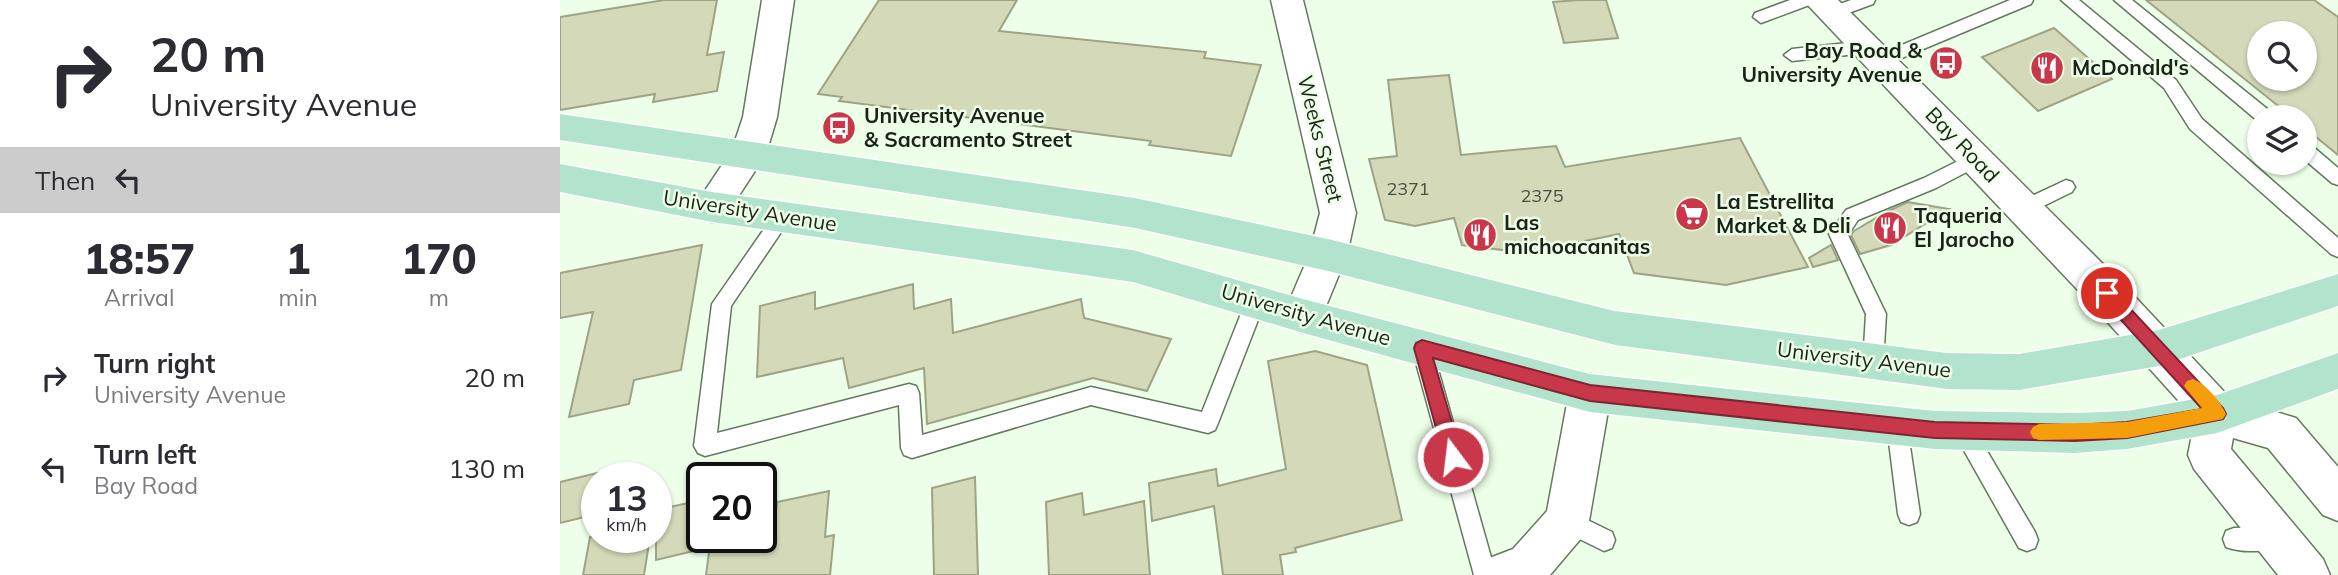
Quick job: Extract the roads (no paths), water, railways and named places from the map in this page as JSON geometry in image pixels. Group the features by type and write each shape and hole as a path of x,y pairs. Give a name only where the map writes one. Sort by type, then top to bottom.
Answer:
{"main road":[{"name":"University Avenue","path":"560,127 1135,213 1328,255 1615,328 1947,371 2019,372 2159,348 2338,290"},
{"name":"University Avenue","path":"560,178 712,207 1133,266 1303,316 1590,393 1897,426 1964,431 2075,433 2127,430 2217,414 2338,371"}],"street":[{"path":"712,207 748,154 760,117 778,0"},
{"name":"Weeks Street","path":"1287,0 1338,213 1328,255 1303,316"},
{"name":"Bay Road","path":"1819,4 1873,54 1976,159 2159,348 2217,414"},
{"path":"1503,575 1528,566 1586,531 1590,393"},
{"path":"2307,575 2209,455 2217,414 2281,432 2338,500"}],"lane":[{"path":"1761,17 1819,4 1867,0"},
{"path":"1793,55 1873,54 2025,0"},
{"path":"2070,0 2170,84 2196,124 2338,249"},
{"path":"2122,0 2250,105"},
{"path":"1872,363 1877,314 1838,234 1852,215 1930,183 1976,159"},
{"path":"2317,160 2338,178"},
{"path":"2023,208 2066,187"},
{"path":"782,217 722,304 705,446 909,393 912,448 1091,396 1208,423 1255,302"},
{"path":"1422,348 1485,575"},
{"path":"1897,426 1909,514"},
{"path":"1964,431 2027,540"},
{"path":"2234,538 2276,538"}],"place":[{"name":"Bay Road & University Avenue","path":"1946,63"},
{"name":"McDonald's","path":"2047,68"},
{"name":"University Avenue & Sacramento Street","path":"839,128"},
{"name":"La Estrellita Market & Deli","path":"1692,214"},
{"name":"Taqueria El Jarocho","path":"1890,228"},
{"name":"Las michoacanitas","path":"1480,235"}]}
